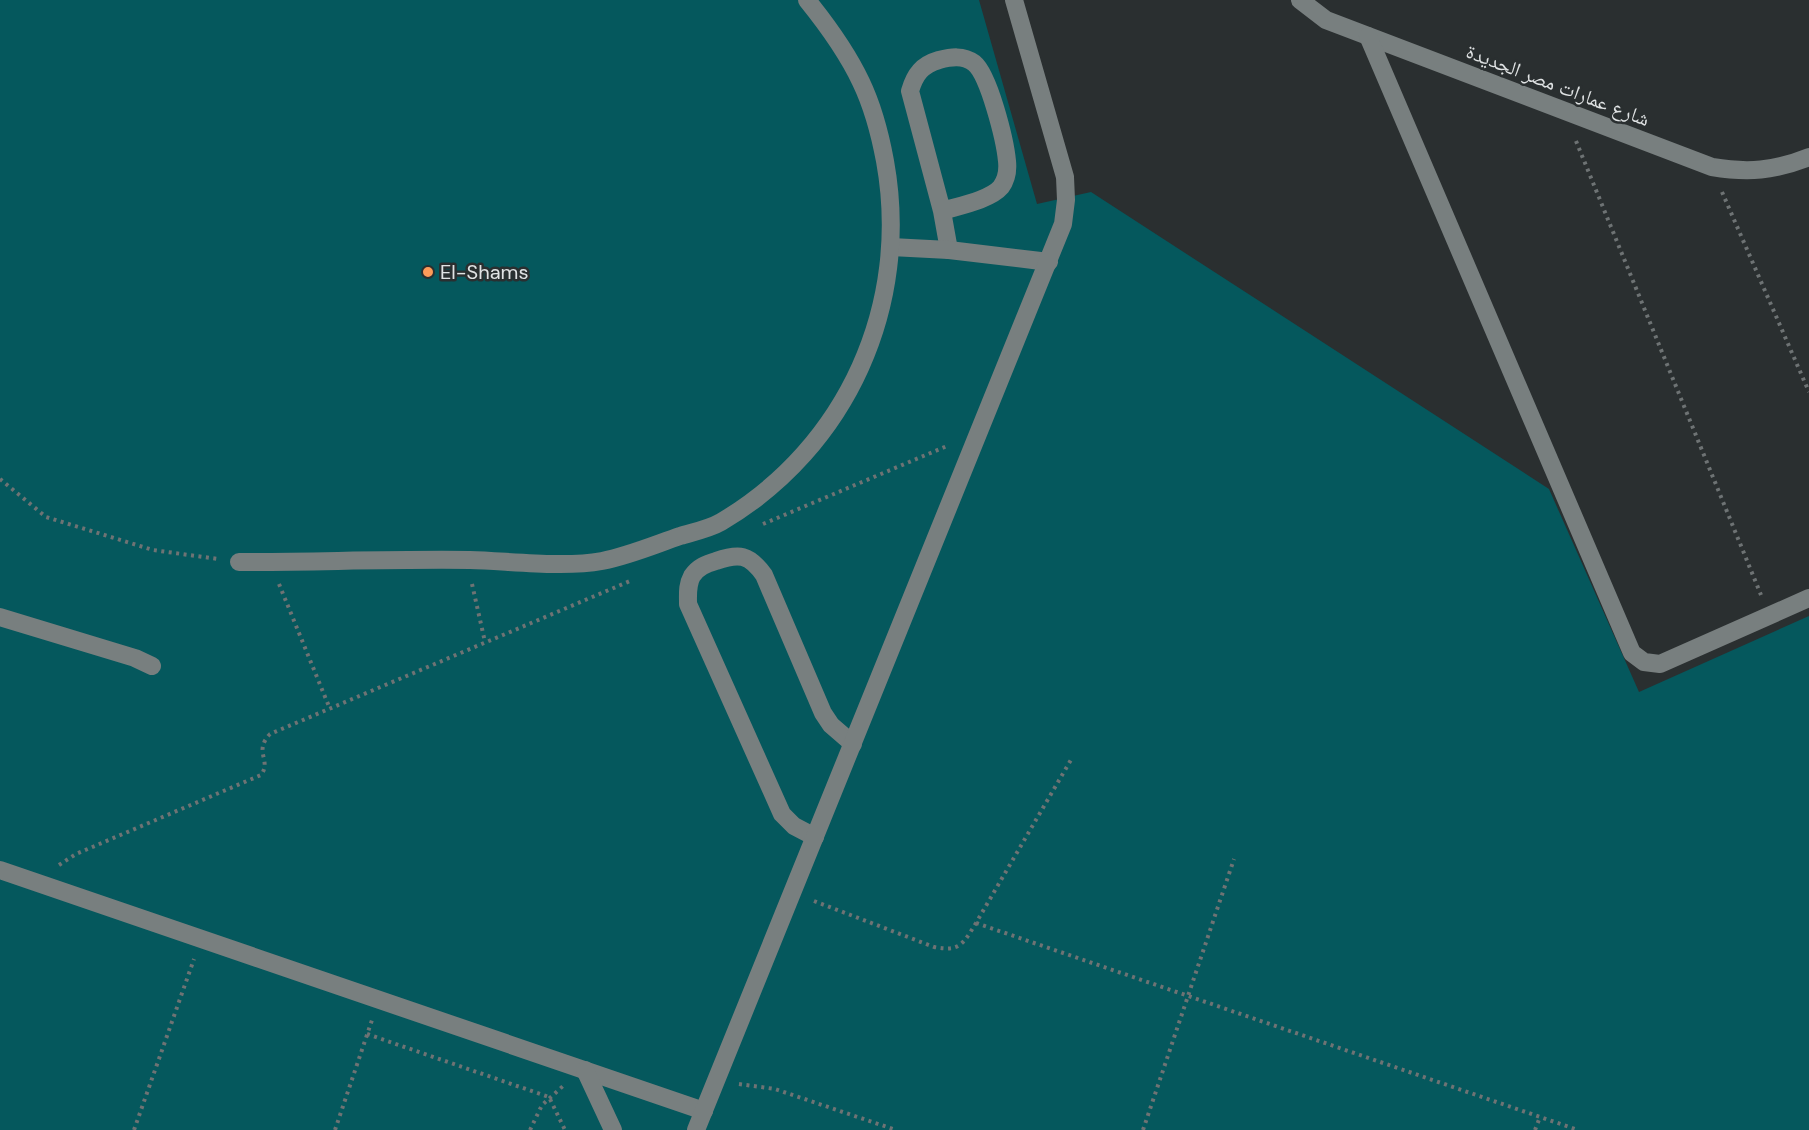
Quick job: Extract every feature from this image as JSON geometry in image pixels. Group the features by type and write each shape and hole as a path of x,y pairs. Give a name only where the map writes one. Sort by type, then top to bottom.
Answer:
{"street":[{"path":"239,562 467,560 562,563 600,561 719,523 766,491 806,452 840,406 861,367 883,303 891,247 890,191 880,136 862,83 835,35 807,0"},
{"path":"696,1130 1064,224 1065,177 1014,0"},
{"name":"شارع عمارات مصر الجديدة","path":"1300,0 1326,20 1712,167 1741,171 1775,169 1809,157"},
{"path":"1368,36 1632,652 1644,662 1660,664 1809,598"},
{"path":"942,211 988,196 1000,188 1006,177 1008,162 990,88 984,74 973,62 954,56 927,64 915,76 910,91 950,250"},
{"path":"891,247 950,250 1049,262"},
{"path":"815,837 794,826 782,814 688,603 687,589 692,576 703,566 732,556 745,557 756,564 764,575 823,713 836,730 853,744"},
{"path":"0,617 135,658 152,666"},
{"path":"0,870 704,1111"},
{"path":"585,1070 613,1130"}],"path":[{"path":"1564,111 1769,616"},
{"path":"1712,167 1809,392"},
{"path":"756,527 981,431"},
{"path":"0,479 46,517 153,550 239,562"},
{"path":"467,560 485,642"},
{"path":"269,562 330,709"},
{"path":"42,885 53,870 76,854 261,775 266,765 261,747 270,734 633,579"},
{"path":"793,892 934,947 957,948 965,941 976,923 1072,758"},
{"path":"1143,1130 1234,859"},
{"path":"976,923 1578,1130"},
{"path":"134,1130 201,939"},
{"path":"335,1130 379,1000"},
{"path":"367,1034 549,1097 565,1130"},
{"path":"530,1130 536,1114 549,1097 585,1070"},
{"path":"717,1077 737,1083 775,1089 896,1130"},
{"path":"1535,1130 1540,1117"}],"shaded area":[{"path":"0,0 979,0 1037,204 1091,192 1549,489 1639,692 1809,616 1809,1130 0,1130"}],"place":[{"name":"El-Shams","path":"428,272"}]}
